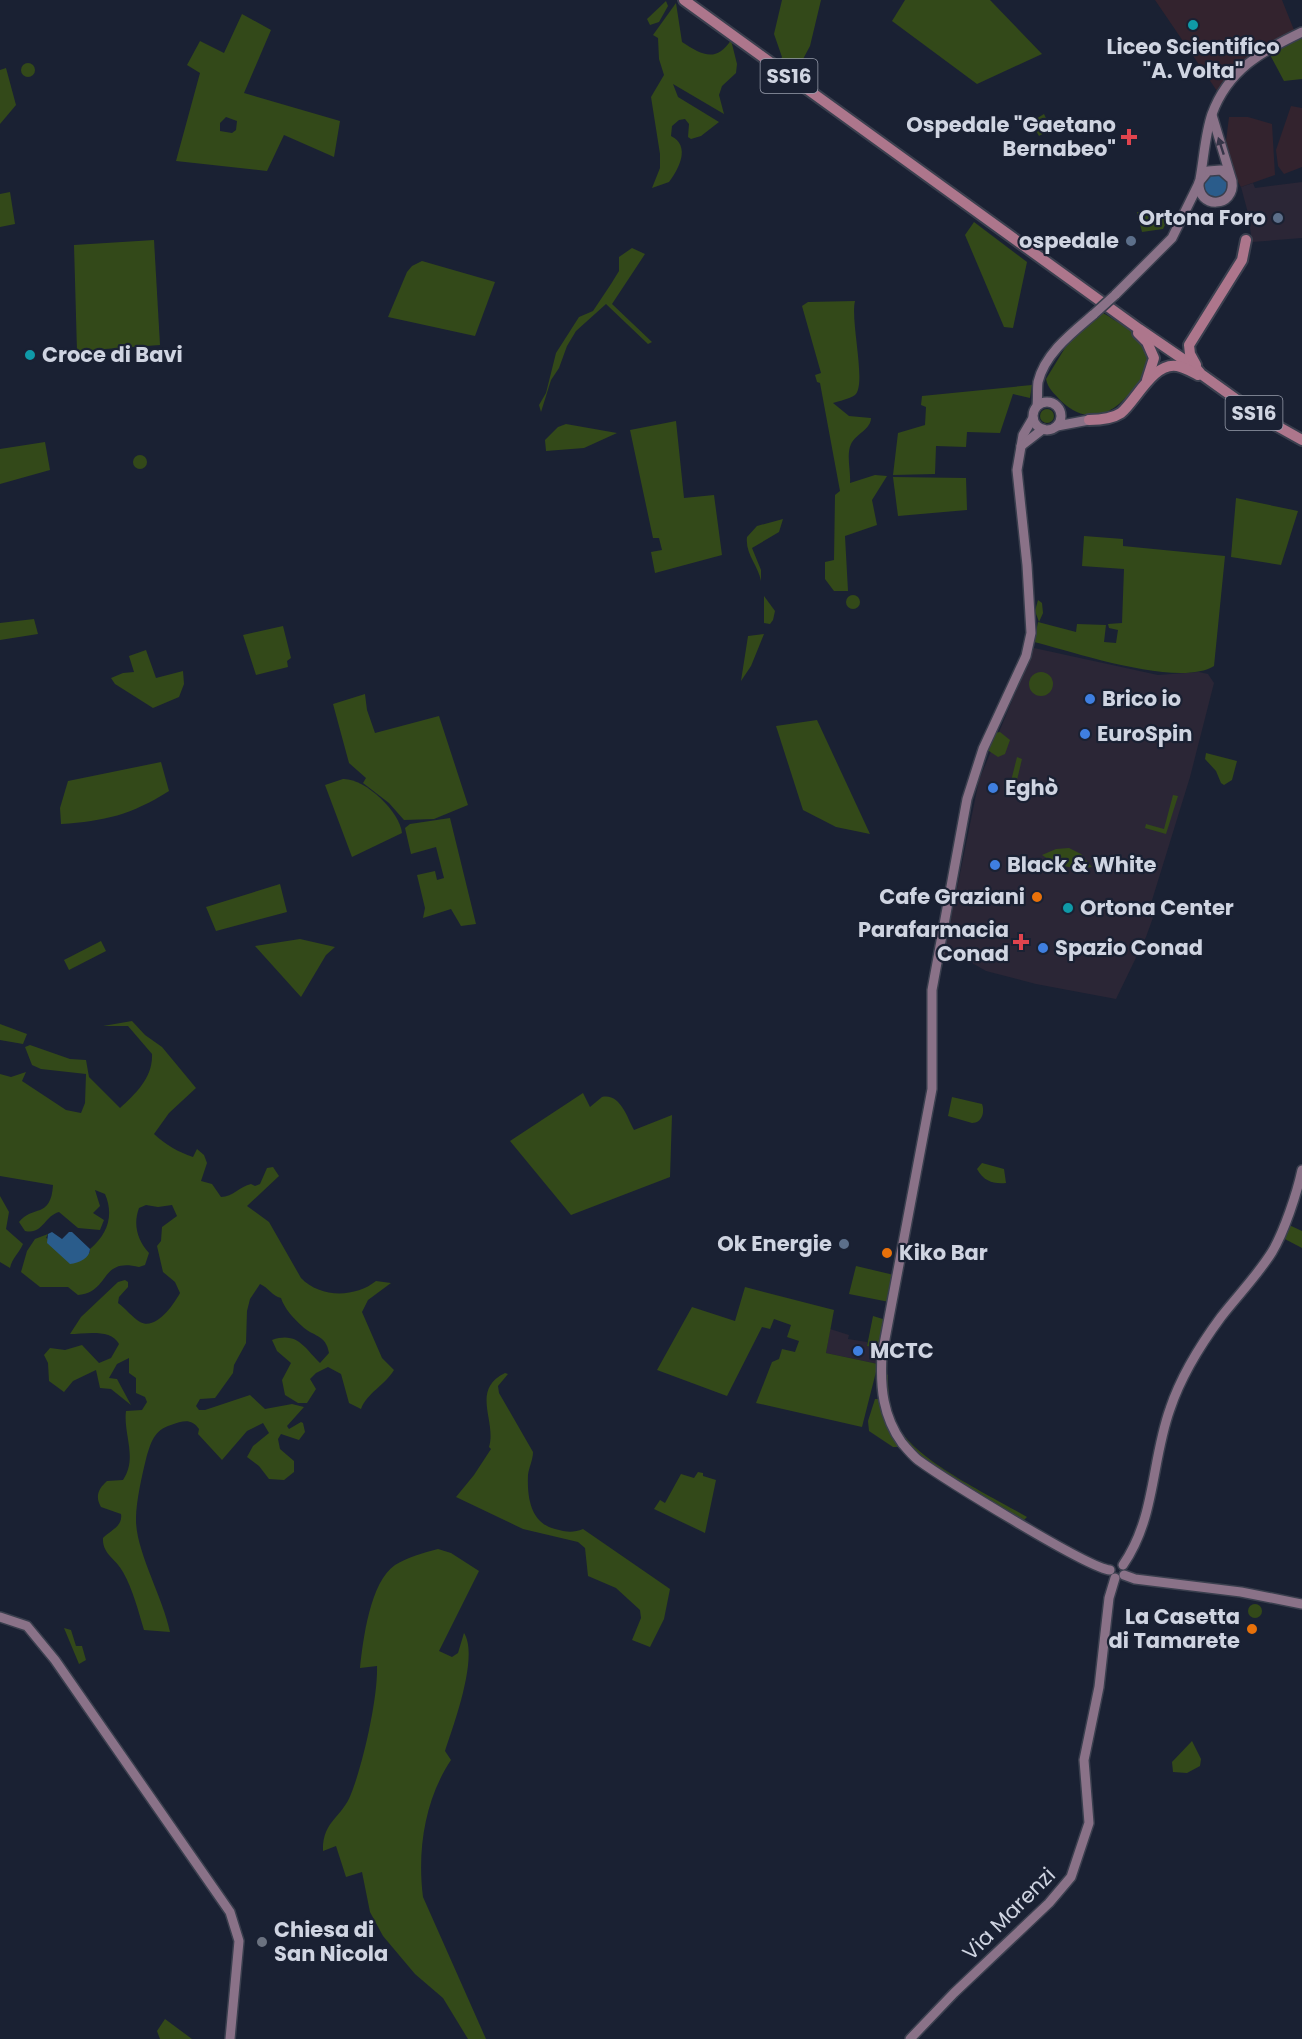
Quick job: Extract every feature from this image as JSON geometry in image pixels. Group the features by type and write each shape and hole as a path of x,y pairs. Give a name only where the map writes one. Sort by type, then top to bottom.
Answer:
{"main road":[{"name":"SS16","path":"684,0 1139,329 1189,362 1205,378 1261,417 1302,440"},
{"path":"1302,32 1274,45 1243,66 1224,90 1212,115 1200,181 1168,243 1062,343 1042,373 1038,384 1037,406 1023,435 1017,479 1027,565 1031,633 1022,665 983,749 967,799 932,990 932,1089 882,1355 881,1378 885,1412 902,1443 917,1459 1074,1555 1103,1569 1135,1579 1241,1592 1302,1604"},
{"path":"1187,210 1210,202 1222,201 1229,197 1233,188 1212,115"},
{"path":"1200,181 1213,169 1224,171 1230,178"},
{"path":"1200,181 1201,194 1210,202"},
{"path":"1205,378 1190,354 1190,345 1196,330 1242,260 1246,240"},
{"path":"1128,321 1171,345 1182,344 1196,330"},
{"path":"1128,321 1147,342 1153,354 1152,368 1144,385"},
{"path":"1021,446 1043,429 1118,414 1144,385 1159,372 1173,366 1205,378"},
{"path":"1042,373 1044,390 1060,410 1062,419 1057,426"},
{"path":"1037,406 1044,402 1053,402"},
{"path":"1060,410 1089,420"},
{"path":"1033,418 1043,429"},
{"name":"Via Marenzi","path":"910,2039 954,1993 1053,1899 1071,1877 1089,1823 1084,1760 1099,1687 1109,1598 1118,1572 1135,1548 1144,1526 1153,1492 1162,1436 1178,1388 1222,1316 1242,1295 1273,1250 1302,1170"},
{"path":"0,1617 27,1626 55,1660 230,1912 238,1941 230,2039"}],"shaded area":[{"path":"1155,0 1282,0 1294,30 1255,50 1217,91"},
{"path":"1291,106 1302,108 1302,167 1284,174 1278,166 1276,150"},
{"path":"1229,117 1248,117 1272,124 1275,175 1241,187 1232,172 1226,141"},
{"path":"1302,182 1302,238 1252,242 1241,187 1253,183 1255,188"},
{"name":"Ortona Center","path":"1034,648 1158,675 1199,672 1208,674 1214,683 1190,777 1149,910 1155,912 1146,937 1116,999 1036,984 986,971 955,953 943,957 979,780"},
{"path":"830,1329 849,1335 848,1339 867,1342 867,1346 880,1349 878,1364 826,1353"}],"green space":[{"path":"782,0 821,0 810,46 795,74 779,63 782,57 774,34"},
{"path":"905,0 990,0 1042,54 977,84 892,21"},
{"path":"666,1 668,6 659,22 650,25 647,19"},
{"path":"676,3 682,42 702,53 714,54 720,52 731,40 737,64 736,73 722,86 719,95 724,114 673,84 678,97 719,122 701,136 691,139 688,137 689,124 685,119 679,120 672,126 671,136 681,146 681,158 669,182 652,188 660,168 660,154 651,97 664,75 659,59 658,38 653,35"},
{"path":"242,14 271,30 244,93 340,121 334,157 284,135 267,171 176,161 200,73 187,65 200,41 224,53","holes":["226,117 237,121 236,130 232,133 220,131 220,123"]},
{"path":"1302,36 1302,79 1284,81 1269,53"},
{"path":"28,63 33,65 35,70 33,75 28,77 23,75 21,70 23,65"},
{"path":"6,68 16,105 0,124 0,70"},
{"path":"1044,114 1051,129 1039,136 1031,122"},
{"path":"10,192 15,224 0,227 0,194"},
{"path":"1159,211 1168,219 1163,229 1142,232 1137,212"},
{"path":"974,222 1027,262 1013,328 1004,327 965,235"},
{"path":"154,240 160,345 77,351 74,245"},
{"path":"632,248 645,254 612,304 652,342 648,344 606,304 576,331 551,380 541,412 539,405 546,393 556,353 579,317 593,311 619,271 619,257"},
{"path":"422,261 495,282 475,336 388,317 407,272 412,266"},
{"path":"855,301 858,389 855,395 833,403 849,416 871,418 869,425 851,444 850,483 875,475 887,476 872,500 877,525 845,536 848,591 834,591 825,579 825,562 834,560 835,495 840,491 820,383 817,382 815,375 821,373 802,306 808,302"},
{"path":"1102,312 1140,339 1147,351 1148,362 1137,384 1118,405 1100,414 1081,414 1061,401 1046,379 1068,343"},
{"path":"1032,385 1030,398 1013,394 1000,433 967,432 966,447 936,446 935,474 893,475 898,433 925,425 926,407 921,405 922,396"},
{"path":"1047,409 1052,411 1054,416 1052,421 1047,423 1042,421 1040,416 1042,411"},
{"path":"676,421 684,498 714,495 722,555 655,573 651,552 662,550 659,538 653,538 630,430"},
{"path":"566,424 617,433 584,448 546,451 545,440 558,427"},
{"path":"45,442 50,470 0,484 0,449"},
{"path":"137,455 143,455 147,462 143,469 137,469 133,465 133,459"},
{"path":"893,477 966,478 967,510 898,516"},
{"path":"1236,498 1298,511 1281,565 1231,557"},
{"path":"783,519 779,532 752,548 761,570 761,581 748,549 747,537 757,526"},
{"path":"1084,536 1123,539 1123,546 1225,556 1214,666 1198,672 1152,671 1099,660 1034,642 1038,622 1076,632 1077,624 1106,625 1104,642 1116,643 1118,630 1109,628 1108,624 1122,623 1124,569 1082,566"},
{"path":"853,595 858,597 860,602 858,607 853,609 848,607 846,602 848,597"},
{"path":"764,596 775,611 770,624 764,623"},
{"path":"1038,600 1042,603 1043,613 1039,622 1035,611"},
{"path":"34,619 38,634 0,640 0,623"},
{"path":"283,626 291,658 287,661 288,667 256,675 243,635"},
{"path":"764,634 751,666 741,681 748,636"},
{"path":"146,650 156,678 183,671 184,684 179,697 153,708 115,684 111,678 123,673 134,672 129,656"},
{"path":"1041,672 1046,673 1052,679 1052,689 1046,695 1041,696 1036,695 1030,689 1029,684 1030,679 1036,673"},
{"path":"365,694 367,710 375,733 439,716 468,805 434,819 404,820 389,803 363,783 366,778 349,763 333,704"},
{"path":"817,720 870,834 836,827 803,810 776,726"},
{"path":"1000,732 1010,740 1005,754 998,757 986,749 994,733"},
{"path":"1206,753 1237,761 1232,780 1224,785 1221,783 1216,771 1205,759"},
{"path":"1017,757 1022,759 1013,797 1008,793"},
{"path":"161,762 169,791 142,806 104,819 61,824 60,808 68,781"},
{"path":"343,779 361,784 380,798 395,816 402,833 352,857 325,785"},
{"path":"1173,795 1178,796 1166,834 1145,828 1146,824 1164,829"},
{"path":"450,818 476,924 461,926 451,909 423,918 425,908 417,875 435,871 437,880 444,878 436,847 411,854 405,828 410,824"},
{"path":"1069,848 1081,854 1092,867 1066,866 1042,855 1056,849"},
{"path":"280,884 287,912 216,931 206,907"},
{"path":"300,939 335,947 326,955 301,997 255,946"},
{"path":"101,941 106,951 69,970 64,960"},
{"path":"132,1021 145,1035 162,1047 196,1088 169,1113 154,1134 182,1153 193,1157 197,1149 204,1155 207,1163 201,1181 212,1184 221,1197 247,1185 260,1184 267,1168 273,1167 279,1176 247,1206 269,1222 301,1278 309,1285 328,1292 348,1293 368,1287 376,1281 391,1283 368,1300 362,1312 382,1358 394,1370 367,1398 361,1409 349,1403 341,1374 328,1367 310,1379 316,1389 307,1403 298,1403 285,1395 282,1380 291,1363 277,1351 272,1340 288,1338 295,1340 320,1363 329,1353 327,1347 322,1339 306,1330 296,1320 281,1298 260,1284 250,1299 247,1311 246,1343 234,1365 233,1373 215,1398 200,1399 196,1406 199,1410 205,1410 250,1395 265,1409 292,1404 304,1407 287,1426 289,1429 303,1423 305,1432 299,1440 281,1434 278,1439 280,1449 294,1461 294,1472 284,1480 269,1479 259,1466 247,1457 253,1446 269,1433 263,1423 247,1431 222,1460 198,1434 199,1429 193,1423 179,1422 157,1433 146,1459 139,1488 136,1518 144,1559 162,1604 170,1632 144,1630 127,1579 103,1544 103,1538 120,1522 121,1514 101,1507 98,1493 107,1481 123,1480 130,1455 126,1411 142,1410 147,1402 145,1397 136,1393 136,1378 129,1373 129,1358 117,1364 109,1378 117,1379 131,1405 111,1389 100,1388 96,1370 73,1381 64,1392 49,1381 48,1363 44,1355 50,1348 65,1350 82,1345 99,1363 111,1358 119,1344 110,1336 97,1333 70,1334 81,1317 118,1282 125,1280 128,1282 128,1287 119,1297 118,1303 137,1320 146,1324 152,1323 164,1315 180,1293 175,1282 163,1272 157,1246 161,1241 162,1227 177,1216 172,1205 158,1207 146,1205 139,1208 136,1220 137,1232 149,1253 145,1265 117,1267 88,1293 78,1295 68,1287 40,1287 21,1272 27,1251 35,1239 48,1234 46,1238 90,1253 90,1249 101,1237 108,1224 108,1202 105,1194 95,1190 100,1206 93,1213 104,1220 100,1230 78,1228 59,1212 50,1217 40,1228 25,1231 19,1222 49,1203 53,1185 0,1176 0,1074 11,1077 26,1072 22,1081 66,1110 81,1113 85,1103 86,1074 41,1069 32,1065 25,1047 30,1045 70,1059 86,1060 89,1077 120,1108 146,1078 152,1063 152,1054 128,1026 103,1026"},
{"path":"0,1024 27,1034 23,1044 0,1040"},
{"path":"583,1093 590,1107 602,1097 614,1099 622,1107 634,1130 672,1115 670,1177 571,1215 510,1141"},
{"path":"952,1097 982,1104 983,1114 980,1119 972,1123 948,1116"},
{"path":"982,1163 1004,1169 1006,1183 986,1179 977,1169"},
{"path":"0,1196 9,1212 6,1229 23,1244 10,1268 0,1262"},
{"path":"1289,1225 1302,1231 1302,1248 1281,1237"},
{"path":"856,1266 894,1275 889,1302 849,1294"},
{"path":"745,1287 834,1310 826,1353 878,1364 862,1427 756,1403 772,1362 779,1359 782,1349 795,1352 799,1341 787,1337 791,1325 774,1319 770,1329 762,1327 727,1396 657,1370 692,1307 735,1321"},
{"path":"873,1316 886,1320 880,1349 867,1346"},
{"path":"505,1373 508,1374 498,1386 499,1393 533,1452 528,1484 530,1501 536,1515 547,1526 555,1529 569,1532 583,1529 670,1589 664,1619 650,1647 632,1640 641,1618 640,1610 616,1588 588,1576 585,1548 578,1542 523,1529 456,1497 491,1449 489,1447 491,1437 487,1397 489,1388 495,1380"},
{"path":"885,1373 888,1375 892,1412 897,1424 919,1451 955,1476 1027,1517 1024,1520 944,1474 908,1443 895,1426 888,1406"},
{"path":"875,1399 878,1399 898,1447 893,1447 869,1431 868,1421"},
{"path":"698,1472 716,1480 705,1533 654,1509 660,1500 665,1503 681,1474 694,1478"},
{"path":"438,1549 451,1553 479,1571 439,1651 452,1657 458,1653 464,1633 469,1657 467,1673 459,1708 445,1751 451,1760 435,1791 425,1825 421,1879 423,1897 486,2039 468,2039 443,1998 415,1974 383,1936 370,1912 362,1872 346,1877 336,1846 323,1851 329,1826 343,1809 351,1794 369,1731 377,1666 360,1668 369,1612 379,1584 395,1565 410,1557"},
{"path":"1255,1604 1260,1606 1262,1611 1260,1616 1255,1618 1250,1616 1248,1611 1250,1606"},
{"path":"64,1628 71,1630 76,1646 82,1646 86,1660 79,1664"},
{"path":"1192,1741 1201,1759 1200,1766 1187,1773 1173,1772 1172,1762"},
{"path":"165,2019 192,2039 160,2039 157,2031"}],"water":[{"path":"1216,174 1224,178 1228,186 1224,194 1216,198 1208,194 1204,186 1208,178"},
{"path":"52,1232 62,1239 72,1232 90,1249 90,1252 80,1261 70,1264 47,1243 48,1234"}],"place":[{"name":"Liceo Scientifico \"A. Volta\"","path":"1193,25"},
{"name":"Ospedale \"Gaetano Bernabeo\"","path":"1129,137"},
{"name":"Ortona Foro","path":"1278,218"},
{"name":"ospedale","path":"1131,241"},
{"name":"Croce di Bavi","path":"30,355"},
{"name":"Brico io","path":"1090,699"},
{"name":"EuroSpin","path":"1085,734"},
{"name":"Eghò","path":"993,788"},
{"name":"Black & White","path":"995,865"},
{"name":"Cafe Graziani","path":"1037,897"},
{"name":"Ortona Center","path":"1068,908"},
{"name":"Parafarmacia Conad","path":"1021,942"},
{"name":"Spazio Conad","path":"1043,948"},
{"name":"Ok Energie","path":"844,1244"},
{"name":"Kiko Bar","path":"887,1253"},
{"name":"MCTC","path":"858,1351"},
{"name":"La Casetta di Tamarete","path":"1252,1629"},
{"name":"Chiesa di San Nicola","path":"262,1942"}]}
